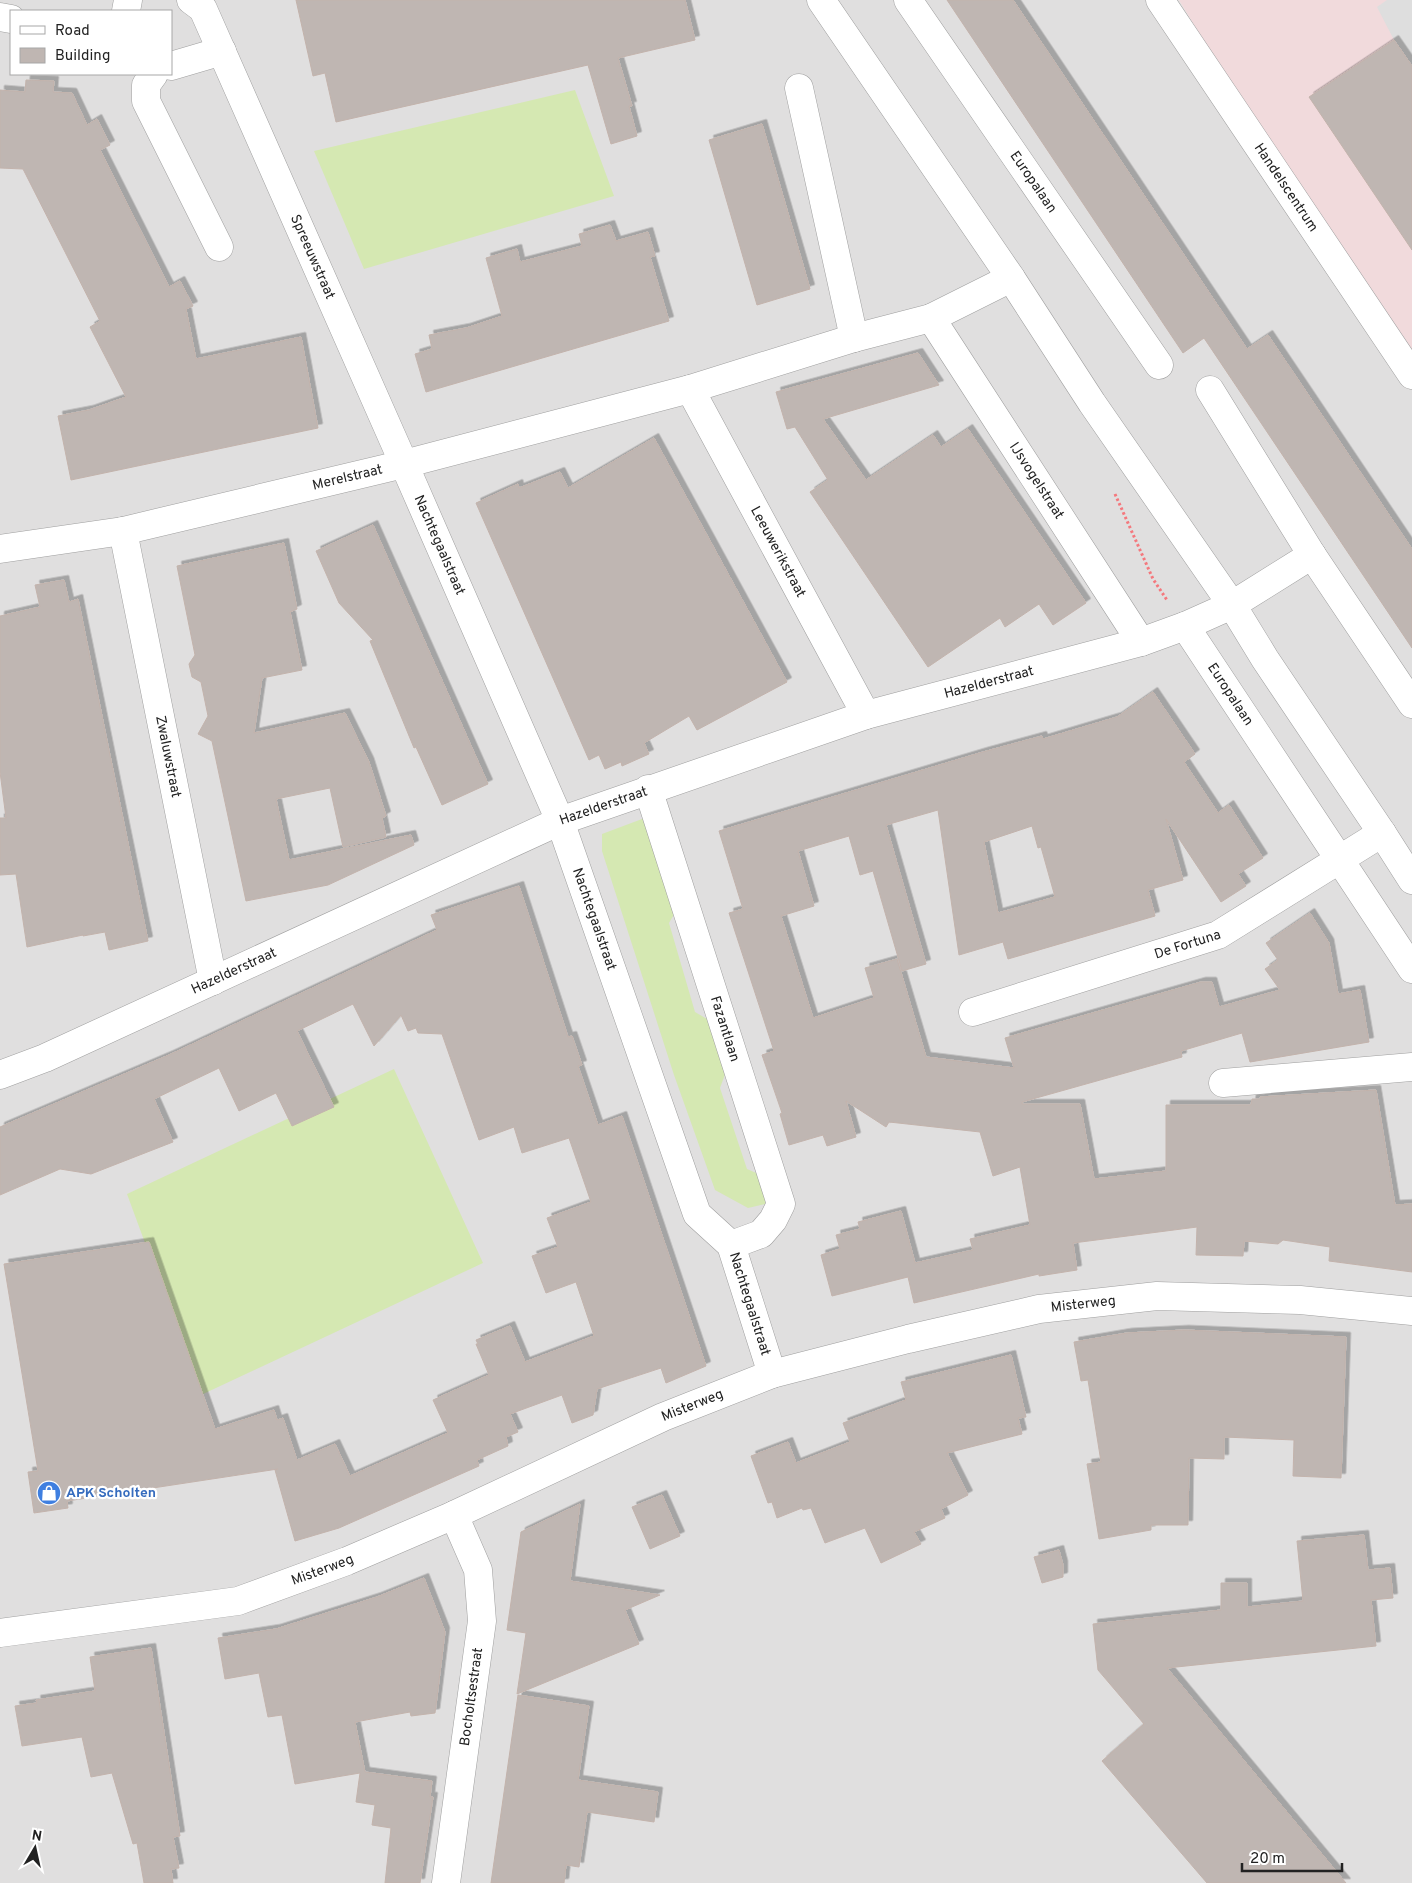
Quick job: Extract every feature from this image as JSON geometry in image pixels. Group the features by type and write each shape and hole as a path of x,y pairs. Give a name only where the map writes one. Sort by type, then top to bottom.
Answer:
{"street":[{"name":"Spreeuwstraat","path":"191,0 203,9 404,464"},
{"path":"821,0 1011,278 1092,403 1232,606 1265,659 1412,880"},
{"name":"Europalaan","path":"908,0 1159,365"},
{"name":"Handelscentrum","path":"1160,0 1412,375"},
{"path":"172,66 222,51"},
{"path":"153,75 146,85 146,101 219,247"},
{"path":"799,88 854,338"},
{"path":"690,389 854,338 931,318 1011,278"},
{"name":"IJsvogelstraat","path":"931,318 1141,642"},
{"name":"Merelstraat","path":"0,550 123,531 404,464 690,389"},
{"name":"Leeuwerikstraat","path":"690,389 866,714"},
{"path":"1210,390 1312,555 1412,704"},
{"name":"Nachtegaalstraat","path":"404,464 560,821 697,1214 731,1245 772,1374"},
{"name":"Zwaluwstraat","path":"123,531 213,981"},
{"path":"1232,606 1312,555"},
{"name":"Hazelderstraat","path":"0,1075 45,1058 560,821 866,714 1141,642 1232,606"},
{"name":"Europalaan","path":"1185,626 1412,969"},
{"name":"Fazantlaan","path":"648,789 781,1204 773,1220 761,1234 731,1245"},
{"name":"De Fortuna","path":"973,1012 1218,935 1382,833"},
{"path":"1223,1083 1412,1067"},
{"name":"Misterweg","path":"0,1633 238,1601 347,1562 454,1515 663,1417 772,1374 908,1339 1039,1309 1157,1296 1300,1300 1412,1311"},
{"name":"Bocholtsestraat","path":"446,1883 482,1622 478,1570 454,1515"}],"path":[{"path":"1112,487 1153,579 1185,626"}],"shaded area":[{"path":"0,0 1179,0 1412,387 1412,1883 0,1883"},
{"path":"1179,0 1412,0 1412,387"},
{"path":"1387,0 1412,0 1412,66 1394,40 1377,7"}],"green space":[{"path":"575,90 614,196 364,269 314,151"},
{"path":"650,816 679,906 669,923 695,1012 714,1023 727,1069 720,1088 747,1169 761,1175 770,1203 748,1208 715,1190 674,1075 602,851 602,834"},
{"path":"394,1069 483,1263 201,1395 127,1194"}],"building":[{"path":"296,0 685,0 695,40 618,58 632,106 629,106 637,136 611,144 588,65 336,122 325,73 313,76"},
{"path":"947,0 1013,0 1247,349 1268,335 1412,549 1412,648 1204,338 1183,353"},
{"path":"1394,40 1412,66 1412,250 1309,97"},
{"path":"26,80 54,81 53,92 72,93 87,125 97,119 110,145 100,150 169,287 180,281 193,306 186,309 196,359 301,337 318,428 71,480 58,416 89,410 126,397 90,327 100,321 23,169 0,168 0,90 25,92"},
{"path":"762,124 810,289 757,305 709,140"},
{"path":"610,225 616,241 648,232 655,256 650,257 669,321 426,392 415,354 432,349 429,335 466,328 502,316 486,258 517,249 520,262 582,246 579,234"},
{"path":"918,353 939,385 823,419 866,480 933,435 941,447 968,429 1086,603 1053,625 1039,604 1005,627 1000,618 928,667 810,492 828,480 795,427 787,429 776,392"},
{"path":"654,438 787,682 697,730 689,716 644,743 649,754 622,766 621,762 605,769 599,755 589,760 476,503 518,484 519,488 560,472 568,488"},
{"path":"373,525 488,784 442,805 416,747 414,748 370,641 373,640 339,603 316,551"},
{"path":"284,543 297,609 290,612 302,670 262,678 254,733 345,713 369,762 386,816 382,818 386,837 343,847 330,788 276,799 289,860 411,835 414,845 328,885 246,901 212,741 198,734 208,716 201,682 192,677 189,664 195,655 177,566"},
{"path":"64,580 69,602 78,599 148,941 109,950 105,932 27,947 16,874 0,875 0,818 6,818 0,772 0,616 40,607 35,585"},
{"path":"1153,692 1195,754 1184,762 1218,813 1229,805 1263,858 1238,874 1246,886 1221,902 1166,819 1183,880 1148,890 1155,916 1008,959 1003,942 959,955 938,810 886,825 926,964 902,971 873,871 860,875 849,836 798,851 814,906 781,916 813,1018 874,998 865,968 897,959 926,1057 1014,1068 1005,1038 1201,982 1212,982 1219,1007 1280,990 1265,969 1278,960 1266,943 1310,913 1329,943 1338,994 1360,990 1369,1042 1250,1062 1242,1033 1181,1051 1182,1057 1022,1102 1022,1104 1080,1104 1094,1179 1166,1171 1166,1105 1251,1105 1252,1099 1261,1099 1260,1097 1376,1090 1395,1205 1412,1204 1412,1272 1329,1261 1330,1247 1283,1240 1278,1244 1244,1241 1243,1256 1196,1255 1197,1227 1073,1243 1077,1270 1039,1276 1039,1274 914,1303 908,1277 832,1296 821,1255 840,1249 836,1235 860,1229 858,1222 901,1211 915,1263 973,1250 970,1239 1030,1225 1020,1167 993,1176 980,1132 889,1122 886,1127 846,1101 856,1137 827,1146 823,1135 789,1145 780,1114 782,1113 762,1055 774,1051 729,913 743,909 719,831 983,752 1042,736 1043,739 1117,717","holes":["1032,826 1038,848 1041,847 1055,897 998,913 984,842"]},
{"path":"519,886 568,1037 572,1036 582,1065 578,1066 598,1125 622,1116 706,1366 666,1383 661,1368 597,1389 593,1415 572,1423 562,1395 510,1414 518,1432 506,1437 508,1446 477,1460 479,1466 339,1528 295,1541 275,1470 278,1469 67,1501 68,1508 34,1513 28,1472 38,1471 4,1264 149,1242 215,1429 274,1410 277,1420 283,1418 297,1460 335,1444 350,1476 448,1433 433,1400 489,1375 476,1340 510,1326 525,1362 594,1336 576,1282 546,1293 532,1256 558,1247 547,1218 591,1202 569,1138 522,1153 514,1127 479,1140 442,1034 418,1033 416,1028 408,1031 401,1015 374,1046 353,1004 297,1031 334,1107 292,1126 276,1093 239,1111 219,1068 154,1099 173,1142 91,1174 60,1169 0,1195 0,1127 169,1055 437,930 431,915"},
{"path":"1184,1330 1346,1337 1341,1478 1293,1476 1294,1440 1224,1437 1224,1459 1189,1458 1188,1525 1151,1525 1151,1530 1099,1539 1087,1464 1101,1462 1088,1380 1081,1381 1074,1342 1127,1333"},
{"path":"1011,1355 1026,1417 1018,1418 1022,1434 947,1453 968,1495 941,1509 945,1518 914,1532 921,1544 881,1563 865,1528 825,1543 811,1508 803,1510 802,1508 777,1518 772,1502 768,1503 751,1456 788,1442 796,1463 850,1442 843,1423 906,1400 901,1382"},
{"path":"662,1495 680,1536 650,1549 632,1507"},
{"path":"580,1504 570,1581 660,1595 625,1610 639,1644 517,1694 526,1633 507,1630 521,1532"},
{"path":"1364,1535 1368,1570 1390,1568 1393,1598 1371,1600 1376,1646 1167,1668 1346,1883 1207,1883 1102,1761 1144,1724 1098,1670 1093,1624 1221,1610 1221,1583 1247,1583 1247,1607 1303,1601 1297,1541"},
{"path":"1059,1550 1063,1565 1063,1577 1042,1583 1034,1557"},
{"path":"424,1578 445,1632 435,1713 411,1716 410,1712 355,1722 365,1772 432,1781 430,1797 433,1797 420,1883 385,1883 391,1828 372,1825 375,1805 356,1802 360,1773 295,1784 282,1715 268,1717 259,1673 225,1679 218,1638 276,1629 377,1597"},
{"path":"151,1648 180,1836 173,1837 179,1868 171,1869 173,1883 144,1883 137,1843 133,1844 112,1773 91,1777 82,1737 22,1746 15,1706 37,1703 36,1700 95,1691 90,1657"},
{"path":"518,1695 589,1706 578,1780 658,1792 654,1822 587,1812 579,1867 566,1865 564,1883 491,1883"}],"place":[{"name":"APK Scholten","path":"49,1493"}]}
